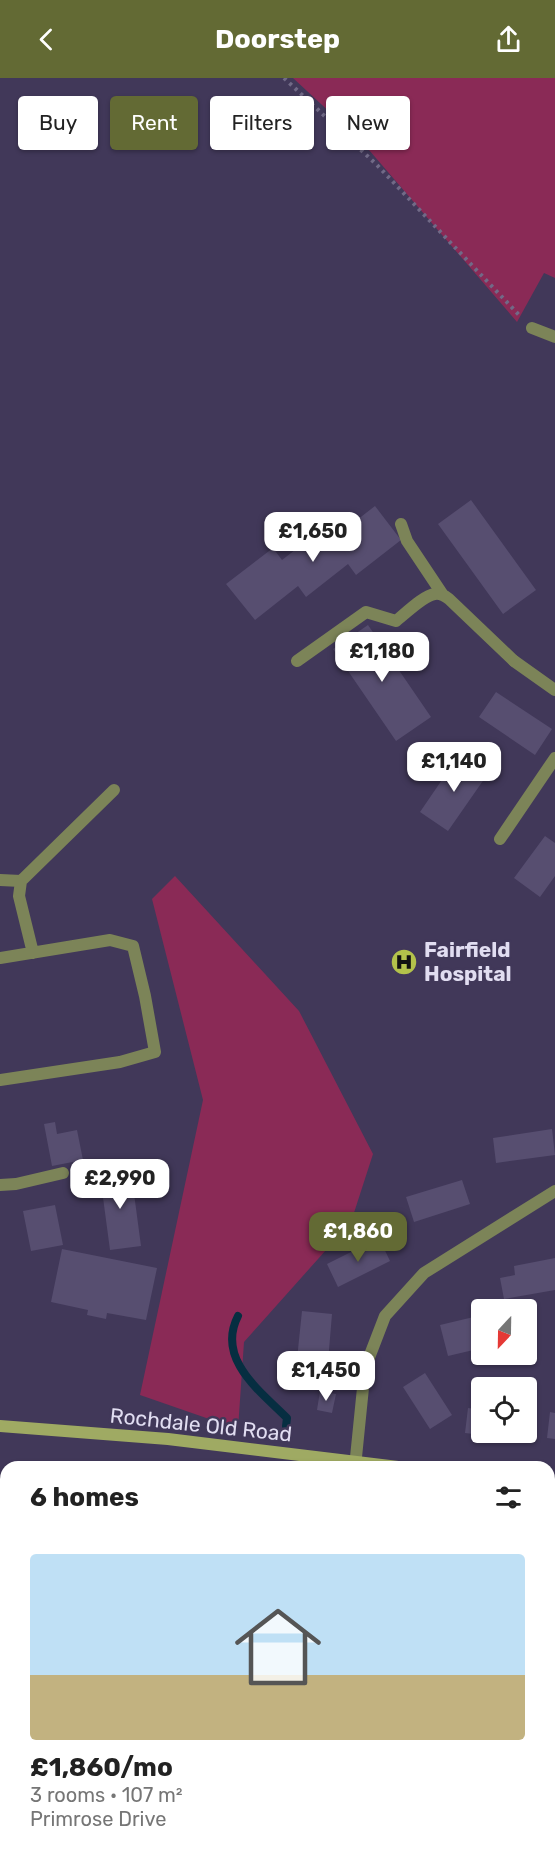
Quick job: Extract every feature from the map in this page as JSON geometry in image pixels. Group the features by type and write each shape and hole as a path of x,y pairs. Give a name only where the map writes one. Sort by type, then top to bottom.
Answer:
{"main road":[{"name":"Rochdale Old Road","path":"0,1426 168,1439 333,1461"}],"street":[{"path":"532,328 555,337"},
{"path":"401,524 407,541 443,594 514,661 555,690"},
{"path":"297,661 366,612 396,621 428,597 443,594"},
{"path":"500,839 555,758"},
{"path":"33,953 19,896 21,881 114,790"},
{"path":"0,880 21,881"},
{"path":"0,958 110,940 133,946 155,1052 120,1062 0,1080"},
{"path":"0,1185 16,1184 63,1173"},
{"path":"355,1461 365,1368 385,1316 424,1273 555,1191"}],"path":[{"path":"284,78 377,165 532,328"}],"shaded area":[{"path":"293,78 555,78 555,278 544,273 517,322 369,150 410,150 410,96 326,96 326,109"},
{"path":"175,876 299,1011 373,1154 351,1222 244,1342 238,1429 140,1395 203,1100 152,899"}],"building":[{"path":"471,500 536,590 503,614 438,524"},
{"path":"375,506 401,540 356,575 348,564 306,597 298,586 255,620 226,584 273,548 282,560 326,526 335,537"},
{"path":"368,625 431,717 396,741 333,649"},
{"path":"496,692 552,729 535,755 479,717"},
{"path":"459,755 487,775 448,831 420,812"},
{"path":"545,836 555,843 555,876 540,897 514,878"},
{"path":"55,1122 57,1134 77,1130 83,1160 52,1166 44,1124"},
{"path":"552,1129 555,1155 496,1163 493,1138"},
{"path":"131,1171 141,1246 110,1250 100,1175"},
{"path":"462,1180 470,1204 414,1222 406,1197"},
{"path":"55,1205 63,1245 31,1251 23,1211"},
{"path":"379,1238 390,1261 338,1287 327,1264"},
{"path":"62,1249 157,1268 146,1320 107,1313 106,1319 87,1315 88,1310 51,1302"},
{"path":"555,1258 555,1290 504,1299 500,1278 515,1275 514,1266"},
{"path":"302,1311 332,1314 328,1362 297,1359"},
{"path":"471,1318 471,1351 448,1356 440,1325"},
{"path":"425,1373 452,1415 430,1429 403,1387"},
{"path":"320,1391 336,1394 332,1413 317,1410"},
{"path":"468,1408 471,1408 471,1434 465,1433"},
{"path":"550,1412 555,1413 555,1439 547,1438"}],"waterway":[{"path":"238,1316 233,1332 233,1346 237,1360 254,1385 287,1418 286,1426"}],"place":[{"name":"Fairfield Hospital","path":"404,962"}]}
